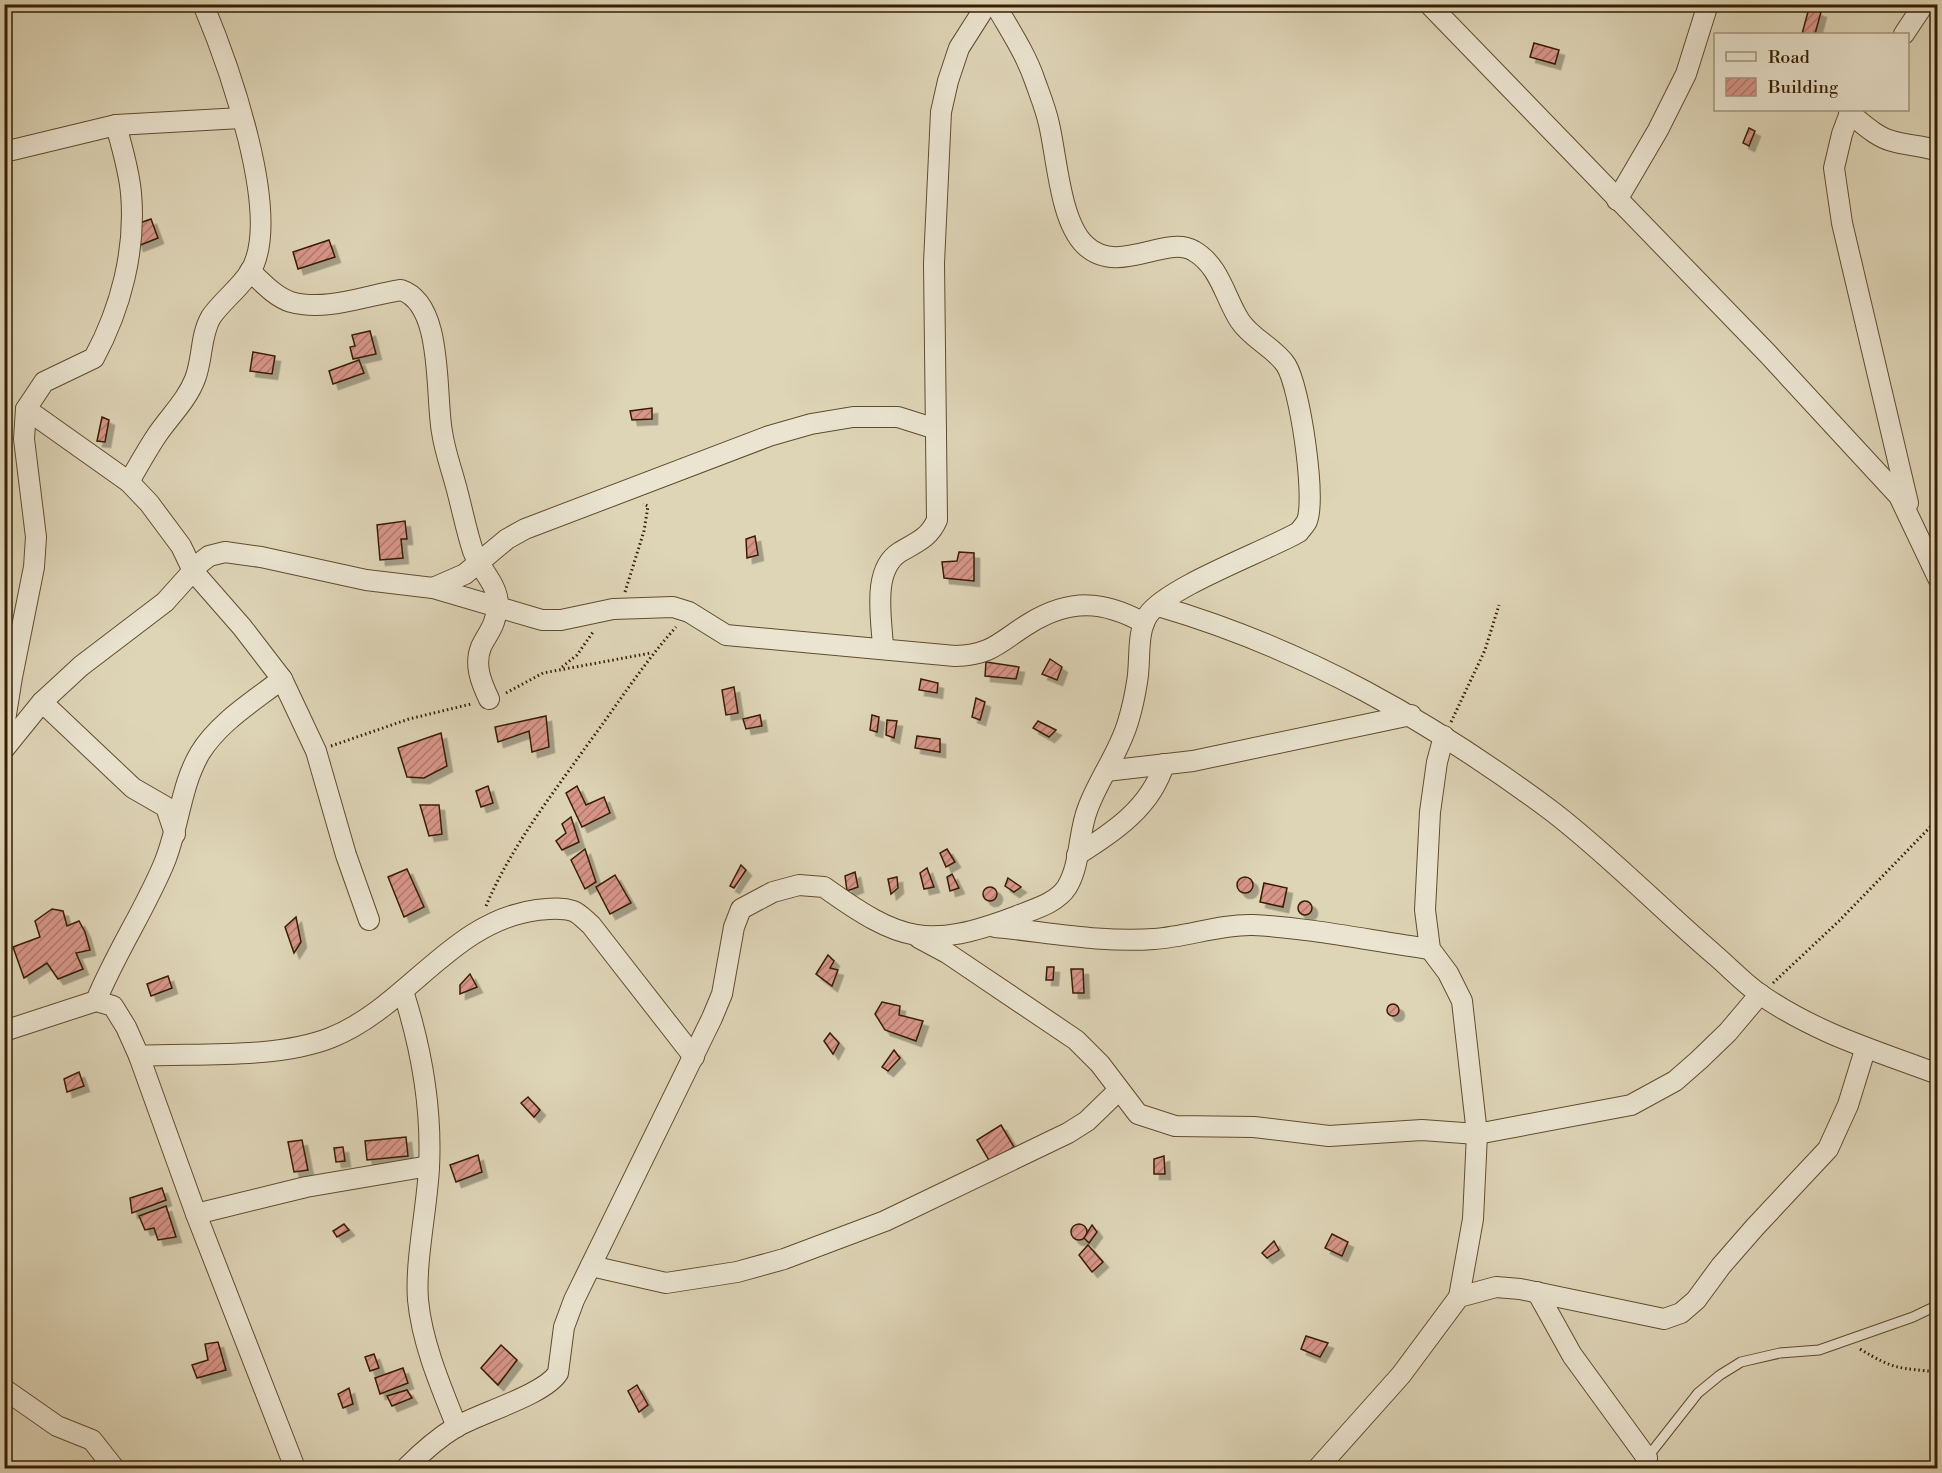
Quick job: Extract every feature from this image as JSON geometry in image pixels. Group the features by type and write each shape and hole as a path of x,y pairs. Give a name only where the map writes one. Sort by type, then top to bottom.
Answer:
{"street":[{"path":"129,482 196,378 204,333 211,318 250,271 260,236 261,208 241,118 223,53 203,4"},
{"path":"883,648 881,590 885,568 897,554 930,535 937,520 934,263 941,112 959,48 987,4"},
{"path":"914,935 949,937 989,926 1041,906 1061,894 1072,877 1086,811 1116,755 1128,722 1137,682 1143,623 1158,606 1208,576 1299,532 1307,520 1309,499 1294,379 1284,362 1241,323 1208,261 1191,249 1167,249 1120,257 1102,256 1085,245 1074,230 1067,213 1048,121 1034,78 995,4"},
{"path":"1429,4 1899,496 1938,578"},
{"path":"1617,200 1658,130 1686,74 1708,4"},
{"path":"1905,33 1924,4"},
{"path":"1911,518 1842,223 1834,168 1850,111 1870,130 1891,141 1922,145 1938,151"},
{"path":"4,152 117,125 241,118"},
{"path":"4,727 34,567 36,537 24,439 26,409 44,382 94,358 122,294 132,213 127,170 117,125"},
{"path":"250,271 274,293 290,302 332,303 401,290 411,293 419,300 428,317 433,343 444,443 479,563 494,588 499,606 492,628 481,647 478,664 481,682 489,699"},
{"path":"26,409 129,482 170,529 193,571 242,627 282,679 316,752 346,855 369,920"},
{"path":"433,588 465,574 507,539 525,528 769,436 811,424 854,417 898,417 936,429"},
{"path":"4,749 42,702 81,666 165,603 209,556 225,552 261,557 366,580 433,588 542,620 561,620 613,609 673,606 689,612 726,635 883,648 974,655 999,646 1029,623 1050,613 1065,607 1092,604 1124,612 1143,623"},
{"path":"1158,606 1215,623 1265,642 1411,715 1554,813 1760,994 1817,1029 1865,1050 1938,1074"},
{"path":"96,1001 113,959 164,865 176,834 192,770 201,751 242,708 282,679"},
{"path":"42,702 133,788 166,807 176,834"},
{"path":"1106,771 1193,761 1411,715"},
{"path":"1318,1468 1401,1375 1459,1297 1473,1219 1477,1134 1462,1001 1448,973 1430,949 1425,910 1430,812 1437,762 1444,736"},
{"path":"1077,855 1104,838 1136,810 1156,786 1164,764"},
{"path":"406,1468 457,1427 554,1379 560,1367 564,1327 722,994 734,927 741,909 753,901 799,885 820,885 878,922 914,935 947,953 1076,1040 1100,1064 1138,1114 1174,1126 1254,1127 1329,1136 1422,1131 1477,1134 1631,1105 1649,1097 1698,1060 1728,1032 1760,994"},
{"path":"139,1056 242,1053 329,1038 369,1018 475,933 499,918 521,912 556,908 574,911 591,925 613,950 694,1057"},
{"path":"989,926 1136,940 1251,925 1340,934 1430,949"},
{"path":"403,991 413,1023 428,1113 429,1166 418,1299 432,1360 457,1427"},
{"path":"4,1031 96,1001 112,1006 126,1027 295,1468"},
{"path":"1459,1297 1496,1287 1538,1292 1664,1319 1681,1313 1696,1300 1721,1266 1755,1227 1828,1149 1848,1105 1865,1050"},
{"path":"591,1266 666,1283 737,1272 784,1259 885,1221 1068,1133 1087,1121 1119,1090"},
{"path":"196,1214 306,1187 429,1166"},
{"path":"1538,1292 1572,1354 1643,1463"},
{"path":"4,1389 57,1426 92,1440 114,1468"}],"lane":[{"path":"1643,1463 1698,1393 1731,1368 1757,1358 1820,1350 1938,1305"}],"path":[{"path":"561,669 577,655 598,624 613,609 631,576 644,531 648,506 615,494"},
{"path":"1444,736 1485,650 1499,605"},
{"path":"475,933 494,887 528,830 653,653 689,612"},
{"path":"1760,994 1832,928 1938,819"},
{"path":"1846,1340 1890,1366 1908,1371 1938,1371"}],"building":[{"path":"1809,8 1821,12 1815,33 1802,33"},
{"path":"1534,43 1559,50 1555,64 1530,57"},
{"path":"1749,128 1755,131 1749,146 1743,143"},
{"path":"151,219 158,238 138,246 131,226"},
{"path":"329,240 335,257 298,269 293,252"},
{"path":"370,331 376,354 353,359 350,347 355,346 352,335"},
{"path":"253,352 275,356 272,374 250,371"},
{"path":"359,360 364,373 333,384 329,371"},
{"path":"652,408 652,419 632,420 630,411"},
{"path":"102,417 109,420 105,442 97,441"},
{"path":"405,521 407,539 401,539 403,558 380,560 377,525"},
{"path":"755,536 758,555 747,558 746,539"},
{"path":"959,552 974,553 974,581 944,578 942,562 957,561"},
{"path":"1050,659 1062,667 1057,680 1042,674"},
{"path":"986,662 1019,667 1016,679 985,676"},
{"path":"921,679 938,683 937,693 919,690"},
{"path":"734,687 738,713 726,715 722,690"},
{"path":"976,698 985,702 980,720 972,717"},
{"path":"760,715 762,726 746,729 743,719"},
{"path":"872,715 879,717 877,732 870,730"},
{"path":"546,716 549,747 532,752 529,731 498,742 495,727"},
{"path":"887,720 897,721 894,738 886,735"},
{"path":"1038,721 1056,730 1049,737 1033,728"},
{"path":"441,733 447,766 424,778 407,777 398,748"},
{"path":"917,736 940,739 940,752 915,748"},
{"path":"488,786 493,803 481,807 476,791"},
{"path":"577,786 586,805 604,797 610,813 582,827 566,793"},
{"path":"420,805 439,805 442,834 429,836"},
{"path":"571,817 579,842 562,850 556,841 566,833 562,824"},
{"path":"585,849 596,882 585,889 571,860"},
{"path":"947,849 955,862 946,867 940,853"},
{"path":"741,865 746,870 734,888 730,886"},
{"path":"927,868 934,887 924,889 920,873"},
{"path":"407,869 424,907 404,917 388,877"},
{"path":"855,872 858,887 847,891 845,876"},
{"path":"952,874 959,888 950,891 947,877"},
{"path":"615,875 631,903 610,914 596,887"},
{"path":"897,877 898,888 891,894 888,879"},
{"path":"1245,877 1251,879 1253,885 1251,891 1245,893 1239,891 1237,885 1239,879"},
{"path":"1008,878 1021,887 1014,892 1005,886"},
{"path":"1264,883 1287,888 1283,907 1260,902"},
{"path":"990,887 995,889 997,894 995,899 990,901 985,899 983,894 985,889"},
{"path":"1305,901 1310,903 1312,908 1310,913 1305,915 1300,913 1298,908 1300,903"},
{"path":"52,909 63,911 67,926 79,921 85,932 90,950 76,953 83,969 58,979 47,963 24,978 13,947 40,937 35,921"},
{"path":"296,917 301,942 294,953 285,927"},
{"path":"828,955 834,961 830,968 838,970 832,986 816,974"},
{"path":"1047,967 1054,967 1053,980 1046,980"},
{"path":"1071,969 1083,969 1084,993 1073,993"},
{"path":"470,974 477,987 460,994 460,985"},
{"path":"168,976 172,988 151,996 147,984"},
{"path":"882,1002 900,1006 899,1015 923,1021 916,1041 885,1030 875,1014"},
{"path":"1395,1004 1399,1010 1395,1016 1391,1016 1387,1008"},
{"path":"830,1033 839,1043 833,1054 824,1041"},
{"path":"894,1050 900,1058 888,1071 882,1067"},
{"path":"79,1072 84,1086 67,1092 64,1079"},
{"path":"528,1097 540,1110 534,1117 521,1103"},
{"path":"1001,1125 1014,1147 990,1162 977,1140"},
{"path":"406,1137 408,1156 367,1160 365,1141"},
{"path":"302,1140 308,1170 294,1172 288,1142"},
{"path":"343,1147 345,1161 336,1162 334,1148"},
{"path":"478,1155 482,1172 456,1182 450,1165"},
{"path":"1164,1156 1165,1174 1154,1174 1154,1159"},
{"path":"162,1188 166,1200 132,1213 130,1198"},
{"path":"166,1206 176,1237 158,1240 154,1228 145,1230 139,1216"},
{"path":"344,1224 349,1230 337,1237 333,1231"},
{"path":"1079,1224 1085,1226 1087,1232 1085,1238 1079,1240 1073,1238 1071,1232 1073,1226"},
{"path":"1092,1225 1097,1232 1089,1243 1084,1238"},
{"path":"1332,1234 1348,1242 1342,1256 1325,1248"},
{"path":"1274,1241 1279,1250 1267,1258 1262,1253"},
{"path":"1088,1245 1103,1262 1092,1272 1079,1255"},
{"path":"1306,1336 1328,1343 1320,1357 1301,1349"},
{"path":"218,1342 226,1370 197,1378 192,1365 208,1360 205,1344"},
{"path":"501,1345 517,1360 498,1385 481,1368"},
{"path":"374,1354 379,1368 370,1371 365,1357"},
{"path":"403,1368 408,1383 380,1394 375,1378"},
{"path":"637,1385 648,1405 639,1412 628,1391"},
{"path":"349,1388 353,1404 343,1408 338,1394"},
{"path":"407,1390 412,1398 392,1406 387,1396"}]}
